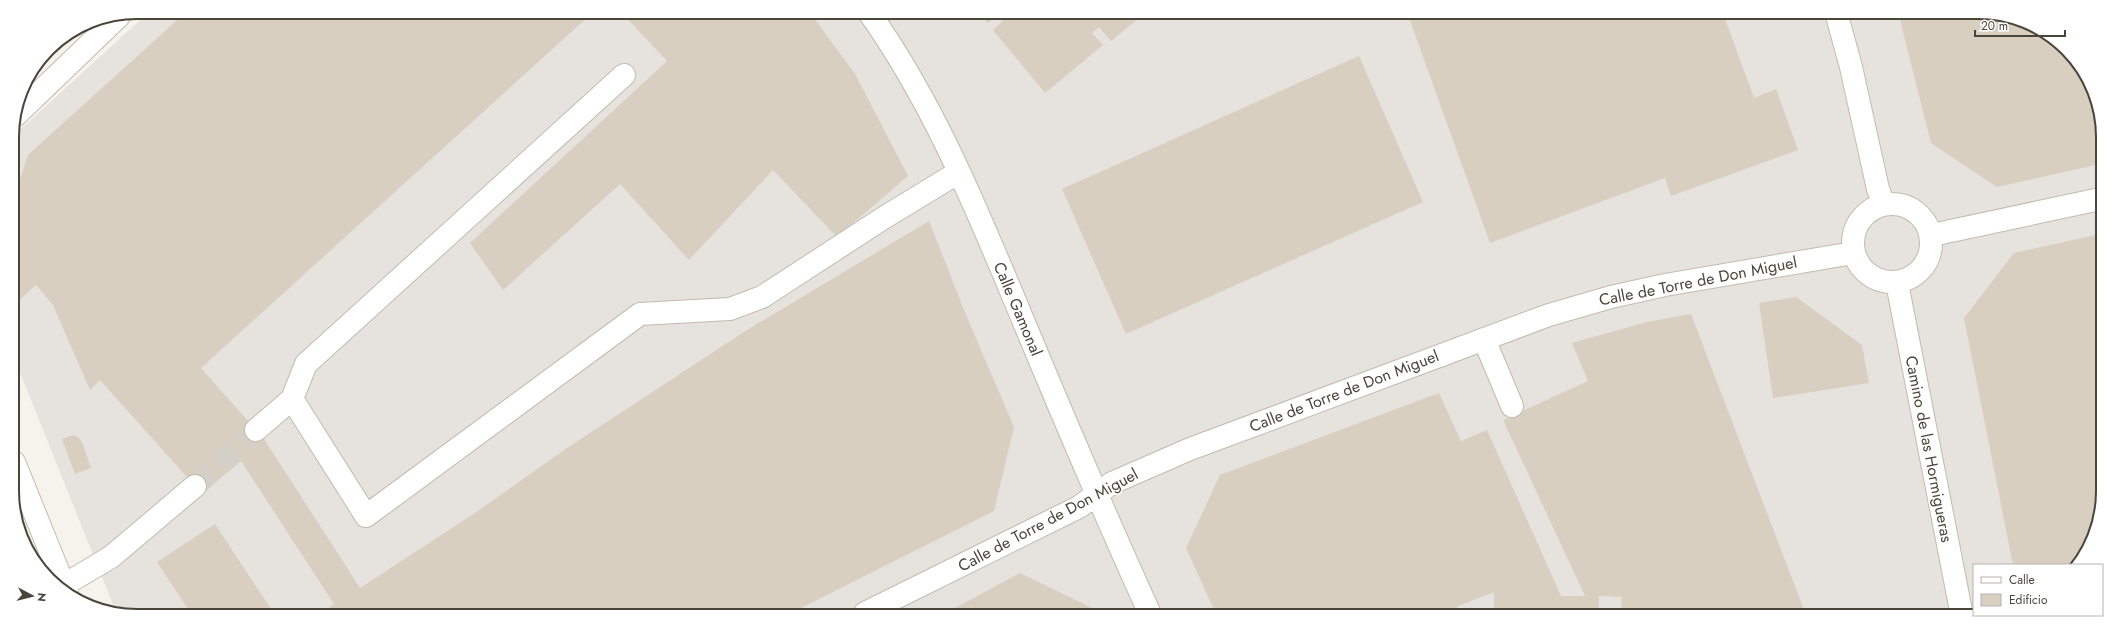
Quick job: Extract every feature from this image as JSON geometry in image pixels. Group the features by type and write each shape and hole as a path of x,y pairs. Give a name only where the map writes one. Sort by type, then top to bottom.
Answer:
{"street":[{"name":"Calle Gamonal","path":"874,19 927,104 959,172 1096,494 1148,609"},
{"path":"1837,19 1850,67 1878,189 1884,204"},
{"path":"22,109 114,21"},
{"path":"256,430 292,399 306,364 624,75"},
{"path":"292,399 366,516 640,314 730,309 757,299 959,172"},
{"path":"1932,235 2096,200"},
{"path":"1884,204 1905,205 1922,216 1932,235 1930,257 1917,275 1897,283 1878,281 1862,270 1853,253 1854,232 1865,213 1884,204"},
{"name":"Calle de Torre de Don Miguel","path":"873,609 1079,507 1112,483 1190,449 1548,315 1611,297 1664,285 1853,253"},
{"name":"Camino de las Hormigueras","path":"1897,283 1961,609"},
{"path":"1484,339 1512,406"},
{"path":"19,474 64,584"},
{"path":"69,587 111,557 195,486"}],"shaded area":[{"path":"141,19 1993,20 2009,23 2023,28 2050,43 2076,71 2090,99 2094,114 2096,129 2095,506 2092,522 2087,536 2071,564 1973,564 1973,609 122,608 114,606 19,370 19,131"}],"building":[{"path":"178,19 585,19 201,368 264,439 360,588 478,511 564,450 747,330 929,221 966,315 1014,427 994,511 799,609 326,609 334,604 241,461 202,494 100,380 90,390 53,305 36,285 19,301 19,183 28,155"},
{"path":"628,19 815,19 855,74 908,176 837,237 773,170 689,260 620,184 503,290 470,243 667,61"},
{"path":"984,19 993,19 988,23"},
{"path":"1001,19 1138,19 1111,41 1099,27 1092,33 1103,45 1045,93 993,30 1003,21"},
{"path":"1409,19 1725,19 1754,98 1776,89 1798,150 1671,196 1665,178 1490,243"},
{"path":"1900,19 1993,20 2009,23 2037,35 2050,43 2072,65 2084,85 2094,114 2096,129 2096,165 1997,187 1931,143"},
{"path":"1359,56 1423,202 1126,334 1062,189"},
{"path":"2096,235 2095,506 2092,522 2087,536 2071,564 2013,564 1964,318 2014,253"},
{"path":"1796,297 1862,345 1869,383 1773,398 1759,303"},
{"path":"1691,314 1804,609 1621,609 1622,597 1599,596 1599,609 1494,609 1494,592 1456,607 1459,609 1214,609 1186,548 1220,475 1439,393 1461,441 1487,430 1561,596 1585,596 1503,420 1588,381 1572,343 1647,322"},
{"path":"73,435 78,437 83,444 91,468 75,474 62,439"},
{"path":"215,524 271,609 188,609 157,562"},
{"path":"1020,573 1094,609 953,609"}],"tunnel":[{"path":"195,486 256,430"}]}
